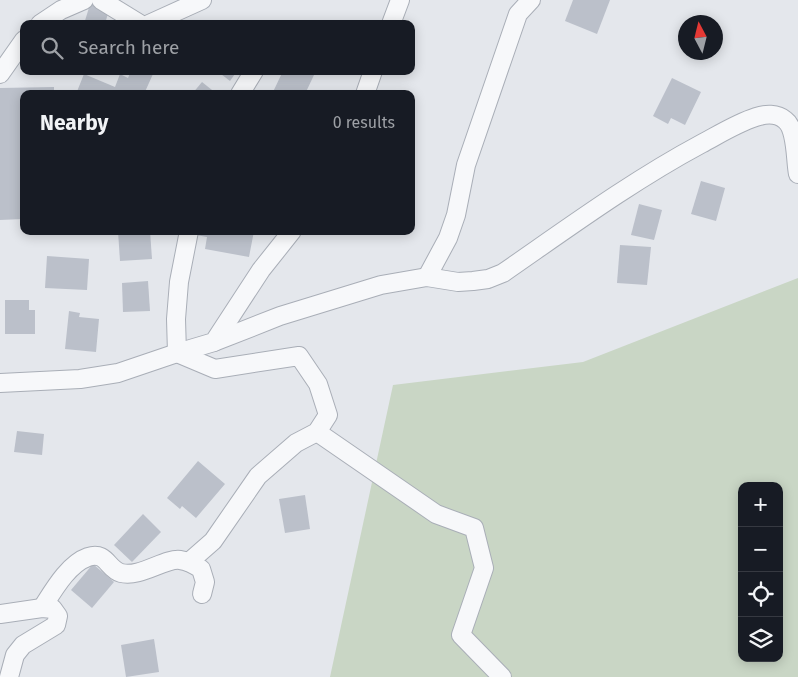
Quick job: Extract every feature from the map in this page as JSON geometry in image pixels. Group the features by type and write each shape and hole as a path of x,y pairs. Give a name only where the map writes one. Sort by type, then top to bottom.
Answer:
{"street":[{"path":"46,20 61,10 84,0"},
{"path":"101,0 134,20"},
{"path":"158,20 202,0"},
{"path":"392,20 400,0"},
{"path":"428,277 451,230 466,165 518,14 531,0"},
{"path":"0,74 20,46"},
{"path":"242,90 252,75"},
{"path":"366,90 372,75"},
{"path":"0,383 90,378 118,373 214,342 280,316 381,285 428,277 458,282 488,279 503,273 622,191 685,153 755,117 778,116 786,120 790,125 798,174"},
{"path":"177,353 176,319 179,282 188,235"},
{"path":"214,342 260,270 289,235"},
{"path":"177,353 215,369 298,356 318,384 328,415 317,432 296,443 258,476 213,541 190,562"},
{"path":"317,432 436,514 474,528 484,568 461,635 502,677"},
{"path":"42,608 59,581 70,570 86,558 96,555 104,558 118,572 128,574 178,559 190,562 201,569 205,582 202,594"},
{"path":"0,614 42,608 53,609 58,616 56,626 24,645 15,655 9,677"}],"green space":[{"path":"798,278 798,677 330,677 393,385 583,362"}],"building":[{"path":"573,0 610,0 597,34 565,21"},
{"path":"91,1 110,6 106,20 85,20"},
{"path":"84,75 115,87 120,75 128,78 129,75 153,75 146,90 78,90"},
{"path":"222,75 234,75 230,81"},
{"path":"281,75 314,75 307,90 274,90"},
{"path":"672,78 701,92 685,125 671,118 668,124 653,116"},
{"path":"202,82 212,90 195,90"},
{"path":"54,87 54,90 20,90 20,219 0,220 0,88"},
{"path":"701,181 725,188 716,221 691,214"},
{"path":"639,204 662,210 654,240 631,235"},
{"path":"118,235 150,235 152,259 120,261"},
{"path":"196,235 253,235 249,257 205,249 207,237"},
{"path":"620,245 651,247 647,285 617,283"},
{"path":"47,256 89,259 87,290 45,288"},
{"path":"148,281 150,311 123,312 122,283"},
{"path":"5,300 29,300 29,310 35,310 35,334 5,334"},
{"path":"69,311 80,313 79,317 99,319 96,352 65,349"},
{"path":"17,431 44,434 42,455 14,452"},
{"path":"198,461 225,484 196,518 182,506 180,509 167,498"},
{"path":"305,495 310,529 285,533 279,499"},
{"path":"143,514 161,532 132,562 114,545"},
{"path":"93,564 114,582 92,608 71,590"},
{"path":"154,639 159,672 126,677 121,645"}]}
